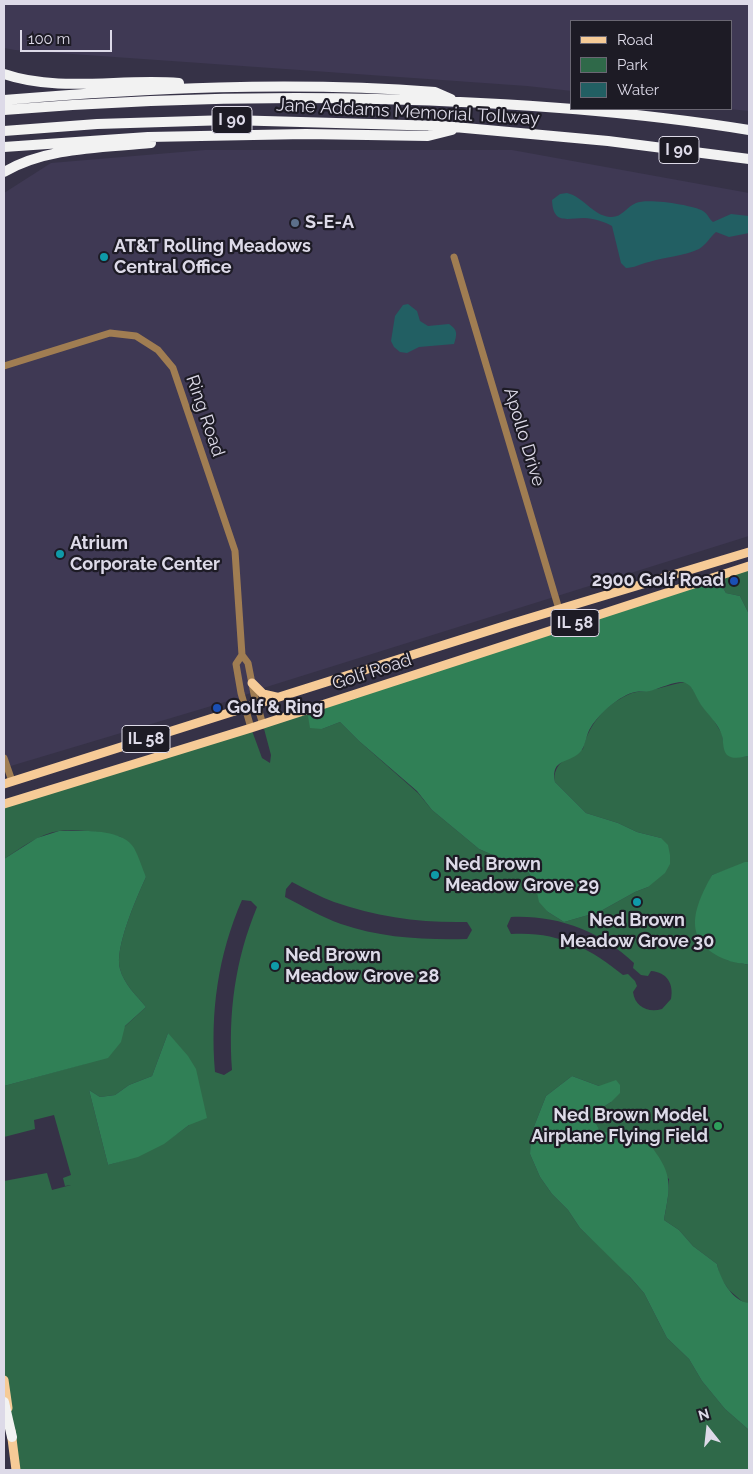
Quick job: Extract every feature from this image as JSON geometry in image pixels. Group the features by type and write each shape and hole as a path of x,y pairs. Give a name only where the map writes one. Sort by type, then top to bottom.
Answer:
{"highway":[{"path":"4,74 29,82 56,84 175,83 228,88"},
{"path":"4,100 116,92 228,88 317,88 435,92 456,101"},
{"name":"Jane Addams Memorial Tollway","path":"4,110 61,105 225,98 456,101 570,109"},
{"name":"Jane Addams Memorial Tollway","path":"582,110 749,130"},
{"name":"Jane Addams Memorial Tollway","path":"4,131 97,124 229,120 460,128 608,141 749,159"},
{"path":"4,147 148,137 306,134 428,136 460,128"},
{"path":"4,172 23,162 50,154 222,137"},
{"path":"4,1402 12,1438"}],"main road":[{"name":"Golf Road","path":"8,782 559,609 749,552"},
{"name":"Golf Road","path":"4,804 251,728 749,566"},
{"path":"252,683 263,694 276,698"},
{"path":"4,1380 16,1470"}],"street":[{"name":"Apollo Drive","path":"454,257 564,626"},
{"name":"Ring Road","path":"4,366 110,333 136,336 158,350 173,368 234,552 242,655 248,662 263,724"},
{"name":"Ring Road","path":"242,655 236,664 251,728"},
{"path":"4,758 8,782"}],"shaded area":[{"path":"4,4 749,4 749,111 733,109 733,20 570,20 570,91 527,86 4,48"},
{"path":"205,150 512,150 749,193 749,536 260,689 238,698 4,768 4,193 51,163"}],"green space":[{"path":"749,567 749,620 748,612 740,596 726,593 717,577"},
{"path":"717,577 726,593 740,596 748,612 749,756 735,758 727,755 724,750 722,735 717,725 701,705 690,686 683,682 650,691 629,694 610,706 599,716 589,730 581,751 572,758 562,762 556,768 554,774 555,782 586,813 618,823 637,832 661,838 668,845 670,864 665,873 648,887 599,912 564,922 548,912 539,902 535,883 527,870 479,849 432,810 417,791 340,722 322,729 310,728 307,710"},
{"path":"685,682 689,684 700,703 713,719 722,734 723,741 743,757 749,756 749,862 712,875 700,901 727,960 749,965 749,1303 744,1303 729,1290 720,1277 717,1264 693,1246 679,1230 664,1220 669,1179 614,1134 600,1131 594,1121 600,1109 611,1102 599,1086 572,1076 546,1096 531,1134 530,1154 540,1177 552,1194 568,1210 580,1228 621,1267 644,1293 667,1338 689,1359 702,1381 725,1409 749,1430 749,1470 16,1470 4,1377 4,1181 47,1173 52,1190 71,1185 65,1186 63,1178 71,1175 54,1115 34,1120 35,1129 4,1137 4,1086 84,1064 146,1007 124,980 119,960 127,923 146,877 121,837 90,831 67,830 44,835 4,859 4,804 251,728 262,758 270,763 271,755 263,725 307,710 322,729 340,722 418,793 432,810 479,849 527,870 548,912 564,922 599,912 648,887 661,838 637,832 618,823 586,813 555,782 556,770 563,761 583,749 595,722 615,702 632,693","holes":["292,882 329,900 366,912 416,920 467,922 472,930 467,939 435,939 387,935 356,929 326,918 285,897 286,889","242,900 251,901 257,907 249,927 238,967 232,1007 232,1070 224,1075 215,1072 215,1006 222,963","511,917 528,917 562,922 593,934 607,942 634,963 633,968 641,975 648,976 651,971 665,976 670,984 671,999 662,1009 652,1010 643,1008 636,1002 633,992 637,986 628,974 623,975 597,956 571,943 543,935 511,934 507,926","168,1033 189,1125 151,1150 108,1165 89,1090 100,1097 115,1095 129,1085 152,1076"]},
{"path":"59,831 89,831 111,834 128,842 136,851 146,877 127,923 119,960 124,980 146,1007 125,1026 121,1042 108,1058 4,1086 4,859 37,838"},
{"path":"749,862 749,965 729,961 712,953 697,934 695,924 700,900 712,875"},
{"path":"168,1033 188,1056 196,1069 207,1118 189,1125 164,1144 138,1157 108,1165 89,1090 100,1097 115,1095 129,1085 152,1076"},
{"path":"572,1076 599,1086 616,1080 620,1085 620,1093 600,1109 594,1120 600,1131 637,1137 646,1141 652,1147 662,1162 668,1178 669,1185 664,1220 679,1230 693,1246 717,1264 728,1289 738,1299 749,1303 749,1430 725,1409 702,1381 689,1359 667,1338 644,1293 580,1228 568,1210 552,1194 540,1177 530,1154 531,1134 546,1096"}],"water":[{"path":"567,193 578,198 598,213 610,217 618,216 636,203 650,201 698,209 705,212 713,222 731,214 749,216 749,233 729,237 716,232 701,247 693,251 626,268 621,263 612,226 591,219 558,217 553,208 552,200 560,194"},
{"path":"408,304 417,311 420,321 428,326 449,324 452,326 456,332 454,344 419,347 407,353 400,352 394,347 391,341 395,316 403,305"}],"place":[{"name":"S-E-A","path":"295,223"},
{"name":"AT&T Rolling Meadows Central Office","path":"104,257"},
{"name":"Atrium Corporate Center","path":"60,554"},
{"name":"2900 Golf Road","path":"734,581"},
{"name":"Golf & Ring","path":"217,708"},
{"name":"Ned Brown Meadow Grove 29","path":"435,875"},
{"name":"Ned Brown Meadow Grove 30","path":"637,902"},
{"name":"Ned Brown Meadow Grove 28","path":"275,966"},
{"name":"Ned Brown Model Airplane Flying Field","path":"718,1126"}]}
